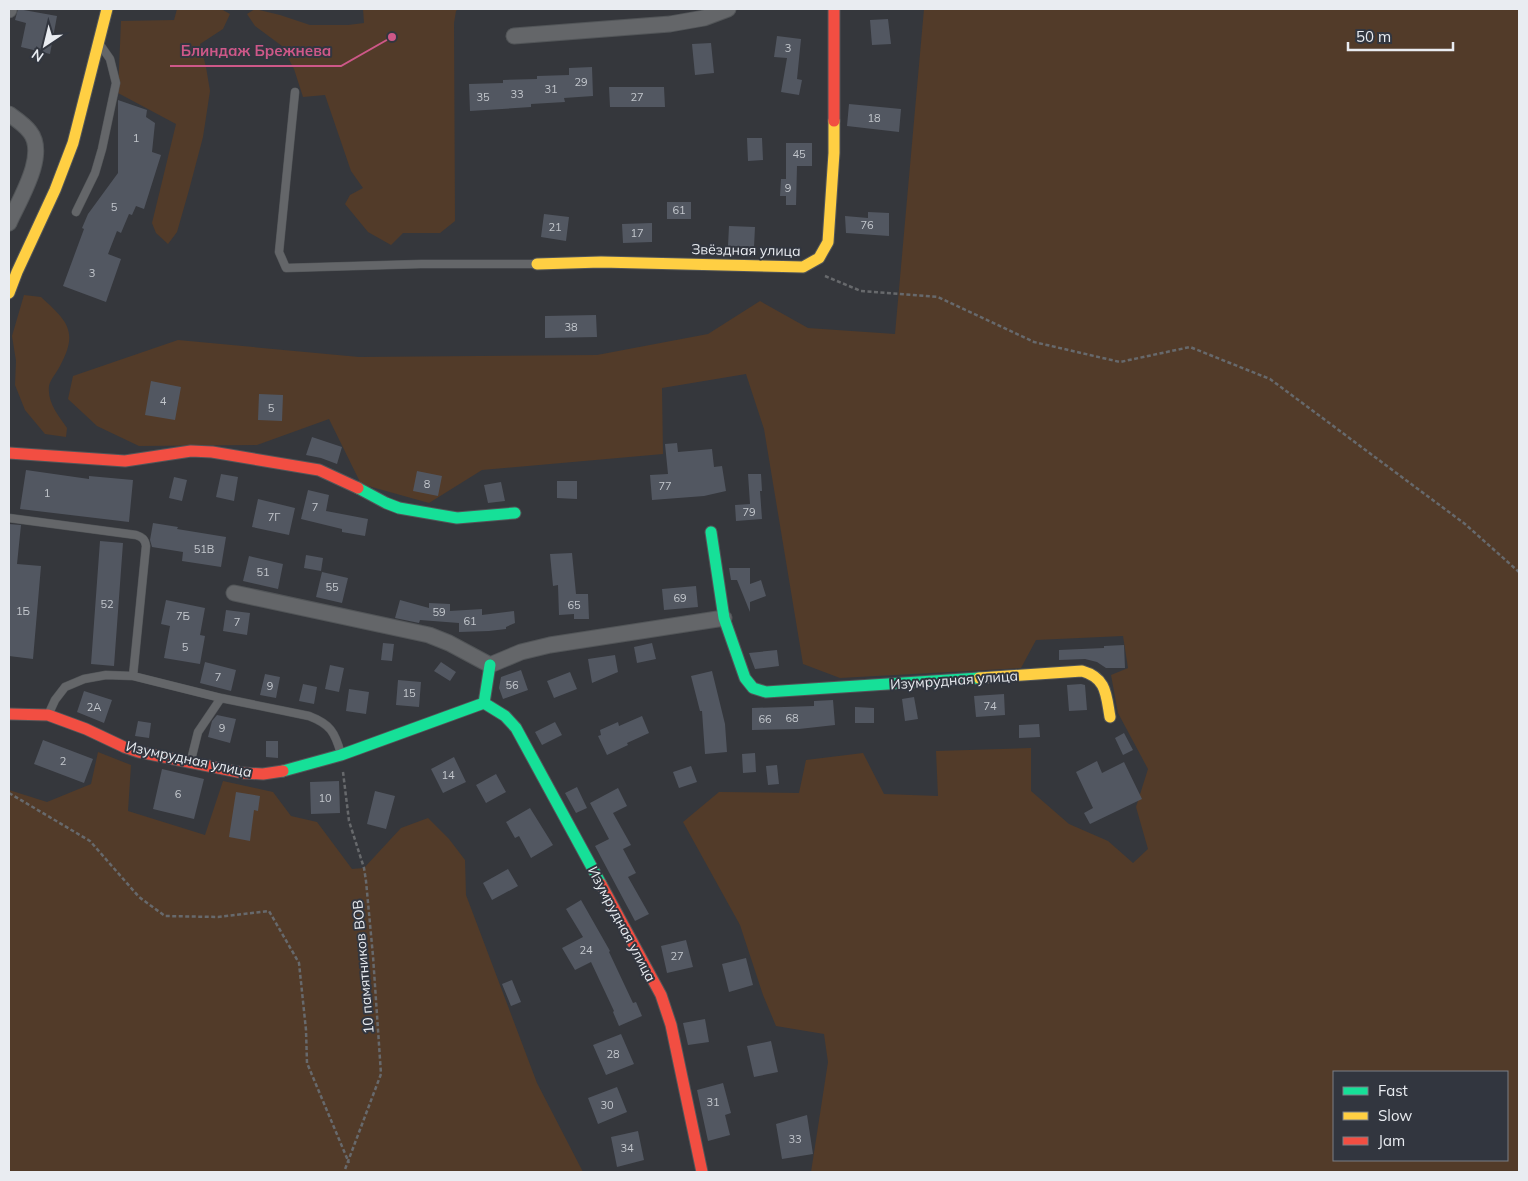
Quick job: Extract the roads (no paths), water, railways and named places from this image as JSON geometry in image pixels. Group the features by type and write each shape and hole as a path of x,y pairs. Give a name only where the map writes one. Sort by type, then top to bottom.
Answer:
{"street":[{"path":"9,293 13,267 55,190 73,144 106,9"},
{"path":"514,36 670,24 704,18 728,9"},
{"name":"Звёздная улица","path":"537,264 601,262 803,267 814,263 824,255 828,242 834,153 834,9"},
{"path":"9,223 35,165 37,153 35,142 30,132 10,117"},
{"path":"9,453 125,461 191,451 212,452 319,470 399,508 457,518 515,513"},
{"name":"Изумрудная улица","path":"711,532 724,618 745,678 749,686 757,691 766,692 1082,671 1092,673 1100,679 1104,688 1110,717"},
{"path":"234,593 429,636 449,643 490,665"},
{"path":"490,665 521,652 550,644 724,618"},
{"path":"484,703 490,665"},
{"name":"Изумрудная улица","path":"9,714 48,715 86,729 124,747 243,774 284,771 341,756 484,703 505,716 516,728 661,995 672,1025 702,1172"}],"lane":[{"path":"76,212 95,173 116,83 110,59 99,42"},
{"path":"295,92 278,252 286,268 421,264 537,264"},
{"path":"9,518 136,535 141,536 145,541 132,676"},
{"path":"48,715 55,700 65,687 84,679 106,675 132,676 221,698 309,716 322,721 331,729 338,740 341,756"},
{"path":"191,762 198,732 221,698"}],"place":[{"name":"Блиндаж Брежнева","path":"392,37"}]}
